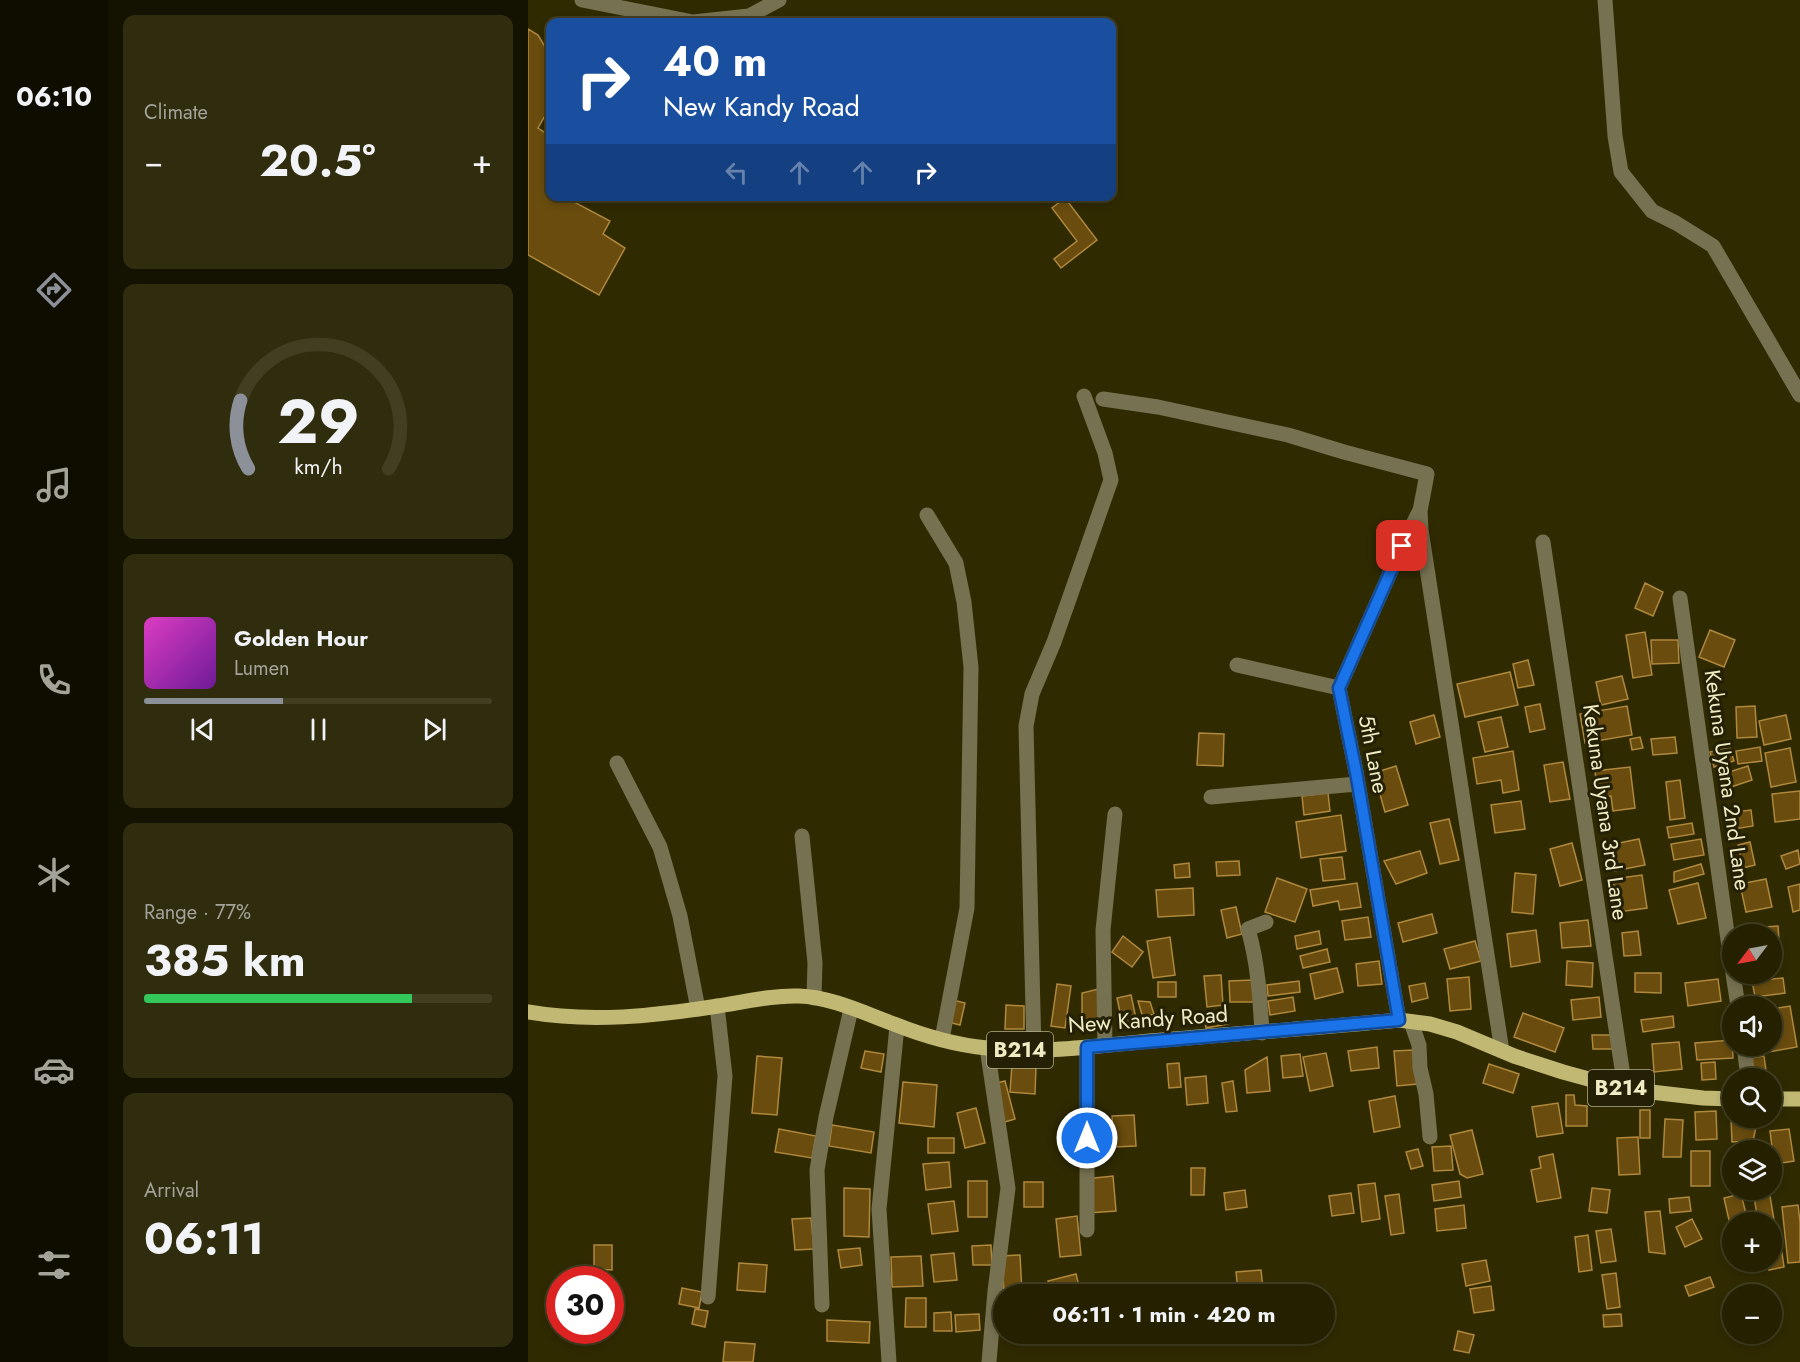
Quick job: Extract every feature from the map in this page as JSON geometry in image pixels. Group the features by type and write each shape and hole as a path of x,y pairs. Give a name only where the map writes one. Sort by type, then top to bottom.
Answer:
{"main road":[{"name":"New Kandy Road","path":"528,1012 569,1017 646,1016 760,999 798,996 814,998 851,1009 942,1039 987,1048 1034,1050 1405,1021 1430,1024 1457,1032 1502,1051 1563,1072 1625,1089 1674,1096 1722,1098"},
{"path":"1782,1099 1800,1099"}],"street":[{"path":"582,0 673,18"},
{"path":"730,18 749,16 779,0"},
{"path":"1605,0 1615,136 1621,172 1652,211 1713,246 1800,395"},
{"path":"1034,1050 1026,726 1032,694 1054,642 1110,480 1105,453 1084,396"},
{"path":"1103,399 1158,407 1288,435 1427,474 1420,510 1423,542 1502,1051"},
{"name":"5th Lane","path":"1420,510 1339,688 1405,1021 1419,1045 1430,1137"},
{"path":"927,515 956,563 964,602 971,667 967,908 942,1039"},
{"name":"Kekuna Uyana 3rd Lane","path":"1544,542 1625,1089"},
{"name":"Kekuna Uyana 2nd Lane","path":"1680,598 1726,924"},
{"path":"1237,665 1339,688"},
{"path":"617,763 660,847 680,916 698,1009"},
{"path":"1211,797 1357,784"},
{"path":"1104,1045 1103,930 1115,814"},
{"path":"802,836 815,963 814,998"},
{"path":"1262,1033 1253,946 1248,929 1266,922"},
{"path":"708,1297 725,1076 717,1006"},
{"path":"822,1305 817,1170 826,1117 851,1009"},
{"path":"889,1362 879,1209 897,1026"},
{"path":"1087,1047 1087,1230"},
{"path":"987,1048 1008,1188 989,1362"}],"building":[{"path":"528,29 538,35 546,48 546,114 538,128 546,133 546,201 572,201 610,221 603,234 625,248 599,295 528,255"},
{"path":"1061,201 1067,201 1097,240 1061,268 1054,259 1077,241 1052,208"},
{"path":"1645,583 1663,592 1653,616 1635,608"},
{"path":"1710,630 1735,640 1724,667 1699,657"},
{"path":"1645,632 1652,675 1633,678 1626,635"},
{"path":"1651,640 1678,640 1679,663 1652,664"},
{"path":"1528,660 1534,685 1518,688 1513,664"},
{"path":"1510,672 1518,705 1465,717 1457,684"},
{"path":"1622,676 1628,699 1601,705 1596,682"},
{"path":"1540,704 1545,729 1530,732 1525,707"},
{"path":"1627,706 1632,735 1585,743 1580,714"},
{"path":"1755,706 1757,737 1737,738 1736,707"},
{"path":"1434,715 1440,737 1416,744 1410,722"},
{"path":"1786,715 1791,739 1764,745 1759,721"},
{"path":"1501,717 1508,747 1485,752 1478,722"},
{"path":"1199,733 1224,734 1223,766 1197,765"},
{"path":"1640,737 1643,748 1632,750 1630,739"},
{"path":"1675,737 1677,753 1653,755 1651,739"},
{"path":"1730,747 1734,761 1714,767 1710,752"},
{"path":"1760,747 1762,761 1738,764 1736,751"},
{"path":"1790,748 1796,782 1771,787 1765,753"},
{"path":"1513,751 1519,790 1503,793 1501,780 1477,784 1473,758"},
{"path":"1563,762 1570,799 1550,802 1544,765"},
{"path":"1396,766 1408,805 1385,812 1374,773"},
{"path":"1748,766 1752,780 1728,788 1723,774"},
{"path":"1630,767 1635,808 1613,811 1611,796 1598,797 1595,771"},
{"path":"1680,780 1685,818 1670,820 1666,782"},
{"path":"1800,791 1800,819 1775,822 1772,794"},
{"path":"1328,793 1330,811 1304,815 1302,796"},
{"path":"1521,801 1525,829 1495,833 1491,805"},
{"path":"1751,810 1753,826 1729,830 1726,813"},
{"path":"1341,815 1346,851 1301,858 1296,822"},
{"path":"1449,819 1459,860 1440,864 1430,823"},
{"path":"1692,823 1694,834 1669,838 1667,827"},
{"path":"1639,839 1645,865 1614,871 1609,845"},
{"path":"1701,839 1704,855 1674,860 1671,844"},
{"path":"1750,842 1755,865 1743,868 1738,845"},
{"path":"1572,843 1582,880 1560,886 1550,849"},
{"path":"1798,850 1800,864 1786,869 1781,856"},
{"path":"1420,851 1427,873 1396,884 1384,861"},
{"path":"1342,857 1345,879 1323,881 1320,859"},
{"path":"1239,861 1240,875 1217,876 1216,862"},
{"path":"1189,863 1190,877 1175,878 1174,865"},
{"path":"1701,864 1704,874 1674,882 1674,872"},
{"path":"1515,873 1536,875 1533,914 1512,912"},
{"path":"1642,875 1647,908 1618,912 1613,879"},
{"path":"1277,878 1307,889 1295,922 1265,912"},
{"path":"1766,879 1772,907 1746,912 1740,884"},
{"path":"1357,883 1361,907 1340,910 1338,901 1313,906 1310,890"},
{"path":"1698,883 1706,918 1678,924 1669,890"},
{"path":"1800,884 1800,910 1793,912 1788,887"},
{"path":"1193,888 1194,915 1158,917 1156,890"},
{"path":"1236,907 1242,934 1227,938 1221,910"},
{"path":"1432,914 1437,933 1403,942 1398,923"},
{"path":"1368,917 1371,937 1345,940 1342,921"},
{"path":"1588,920 1591,946 1562,948 1560,923"},
{"path":"1536,930 1540,962 1511,967 1507,934"},
{"path":"1319,931 1321,944 1297,949 1295,936"},
{"path":"1638,931 1641,955 1624,956 1622,933"},
{"path":"1123,936 1143,952 1132,967 1112,952"},
{"path":"1170,937 1175,975 1153,978 1147,941"},
{"path":"1475,941 1481,961 1450,969 1444,949"},
{"path":"1327,949 1330,962 1303,968 1300,956"},
{"path":"1379,961 1382,984 1358,986 1356,964"},
{"path":"1567,961 1593,963 1592,987 1566,985"},
{"path":"1337,968 1343,992 1315,999 1310,974"},
{"path":"1635,973 1661,973 1661,993 1635,992"},
{"path":"1221,975 1223,1005 1207,1007 1204,976"},
{"path":"1469,977 1471,1009 1450,1011 1447,979"},
{"path":"1782,978 1785,993 1755,996 1753,984 1782,984"},
{"path":"1718,979 1721,1001 1688,1006 1685,983"},
{"path":"1253,980 1254,1002 1230,1002 1229,981"},
{"path":"1299,981 1300,992 1268,996 1267,985"},
{"path":"1158,982 1176,982 1176,997 1158,997"},
{"path":"1425,983 1428,998 1412,1002 1409,986"},
{"path":"1057,984 1071,986 1065,1028 1051,1026"},
{"path":"1107,987 1104,1028 1082,1033 1082,993"},
{"path":"1131,995 1137,1023 1123,1026 1117,998"},
{"path":"1293,997 1295,1011 1270,1015 1268,1001"},
{"path":"1599,997 1601,1017 1573,1020 1571,1000"},
{"path":"949,999 965,1003 960,1025 944,1021"},
{"path":"1138,1001 1150,1002 1154,1014 1143,1018"},
{"path":"1006,1005 1024,1006 1024,1029 1005,1029"},
{"path":"1790,1006 1797,1047 1782,1050 1782,1007"},
{"path":"1225,1010 1228,1024 1206,1028 1204,1014"},
{"path":"1523,1013 1564,1028 1555,1052 1514,1037"},
{"path":"1673,1016 1674,1027 1643,1032 1641,1020"},
{"path":"1592,1035 1613,1035 1613,1049 1593,1049"},
{"path":"1722,1041 1722,1056 1733,1056 1733,1058 1697,1060 1695,1043"},
{"path":"1679,1042 1682,1069 1654,1072 1652,1044"},
{"path":"1377,1047 1379,1068 1351,1071 1348,1051"},
{"path":"1413,1050 1417,1084 1397,1086 1394,1051"},
{"path":"865,1051 884,1054 881,1072 861,1068"},
{"path":"1326,1053 1333,1086 1310,1091 1303,1057"},
{"path":"1300,1054 1303,1076 1283,1078 1281,1056"},
{"path":"757,1056 782,1058 777,1115 752,1113"},
{"path":"1764,1056 1766,1068 1752,1068 1750,1058"},
{"path":"1267,1057 1270,1091 1247,1093 1245,1070"},
{"path":"1715,1062 1716,1079 1702,1080 1701,1063"},
{"path":"1179,1063 1181,1087 1169,1088 1167,1064"},
{"path":"1012,1064 1036,1066 1035,1094 1010,1092"},
{"path":"1489,1064 1519,1074 1513,1093 1483,1083"},
{"path":"1206,1076 1208,1103 1187,1105 1185,1078"},
{"path":"1005,1081 1015,1119 998,1124 988,1085"},
{"path":"1233,1081 1237,1111 1226,1112 1222,1083"},
{"path":"903,1082 937,1085 934,1127 899,1123"},
{"path":"1566,1095 1574,1095 1575,1105 1587,1106 1587,1126 1566,1126"},
{"path":"1395,1096 1400,1127 1374,1132 1369,1101"},
{"path":"1558,1103 1563,1133 1537,1137 1532,1107"},
{"path":"976,1108 985,1143 965,1148 957,1113"},
{"path":"1640,1110 1650,1110 1650,1138 1640,1138"},
{"path":"1716,1111 1717,1139 1696,1140 1695,1112"},
{"path":"1134,1115 1136,1146 1114,1147 1112,1116"},
{"path":"1665,1119 1683,1120 1681,1157 1663,1157"},
{"path":"832,1125 874,1132 871,1153 829,1146"},
{"path":"1731,1128 1756,1128 1753,1140 1732,1140"},
{"path":"779,1129 816,1136 812,1158 775,1152"},
{"path":"1789,1129 1794,1161 1782,1163 1782,1140 1771,1140 1770,1131"},
{"path":"1472,1130 1483,1174 1467,1178 1460,1174 1450,1135"},
{"path":"1638,1137 1640,1174 1619,1175 1617,1138"},
{"path":"928,1138 954,1138 954,1153 928,1153"},
{"path":"1451,1146 1453,1170 1434,1171 1432,1147"},
{"path":"1418,1149 1423,1166 1411,1169 1406,1152"},
{"path":"1691,1151 1710,1151 1710,1186 1691,1186"},
{"path":"1553,1154 1561,1198 1537,1202 1531,1170 1541,1168 1539,1157"},
{"path":"949,1162 951,1187 926,1190 923,1164"},
{"path":"1191,1168 1205,1168 1204,1195 1191,1195"},
{"path":"1113,1176 1116,1211 1088,1213 1085,1179"},
{"path":"968,1181 987,1181 987,1217 968,1217"},
{"path":"1459,1181 1461,1197 1434,1201 1432,1185"},
{"path":"1024,1182 1043,1182 1043,1207 1024,1207"},
{"path":"1375,1183 1380,1219 1362,1222 1358,1185"},
{"path":"844,1188 870,1189 869,1237 844,1236"},
{"path":"1592,1188 1610,1190 1607,1213 1589,1211"},
{"path":"1245,1190 1247,1207 1226,1210 1224,1193"},
{"path":"1351,1193 1354,1213 1332,1216 1329,1196"},
{"path":"1399,1194 1404,1233 1391,1235 1385,1196"},
{"path":"1689,1197 1691,1211 1670,1213 1669,1199"},
{"path":"1724,1200 1742,1200 1746,1212 1727,1212"},
{"path":"1755,1200 1771,1200 1773,1212 1756,1212"},
{"path":"954,1201 958,1231 932,1234 928,1204"},
{"path":"1464,1205 1466,1228 1437,1231 1435,1209"},
{"path":"1798,1205 1800,1262 1788,1263 1782,1207"},
{"path":"1660,1211 1665,1254 1649,1252 1645,1212"},
{"path":"1077,1216 1081,1255 1060,1257 1056,1219"},
{"path":"811,1218 814,1249 795,1250 792,1219"},
{"path":"1692,1219 1702,1239 1685,1247 1676,1227"},
{"path":"1611,1229 1616,1261 1601,1263 1596,1231"},
{"path":"1588,1235 1592,1270 1579,1272 1575,1237"},
{"path":"594,1245 612,1245 612,1266 594,1266"},
{"path":"991,1245 992,1265 973,1265 972,1246"},
{"path":"860,1248 862,1265 841,1268 838,1250"},
{"path":"954,1253 957,1280 934,1282 931,1255"},
{"path":"1020,1255 1022,1284 1003,1284 1002,1256"},
{"path":"921,1256 923,1286 892,1287 891,1257"},
{"path":"1486,1260 1490,1281 1466,1286 1462,1264"},
{"path":"739,1263 767,1265 765,1292 737,1290"},
{"path":"1261,1270 1262,1284 1237,1284 1236,1272"},
{"path":"1616,1273 1620,1307 1607,1309 1602,1275"},
{"path":"1076,1274 1078,1284 1049,1284 1048,1281"},
{"path":"1710,1277 1714,1287 1689,1296 1685,1286"},
{"path":"1491,1286 1494,1310 1474,1313 1470,1289"},
{"path":"682,1288 702,1292 699,1308 679,1304"},
{"path":"906,1298 926,1298 926,1327 905,1327"},
{"path":"695,1309 708,1311 705,1327 692,1324"},
{"path":"951,1312 952,1331 934,1331 934,1313"},
{"path":"979,1314 980,1330 956,1332 955,1315"},
{"path":"1621,1314 1622,1326 1604,1327 1603,1315"},
{"path":"827,1320 870,1322 869,1343 827,1341"},
{"path":"1458,1331 1474,1335 1469,1353 1454,1350"},
{"path":"725,1342 755,1344 753,1362 723,1362"}],"route":[{"path":"1087,1138 1087,1047 1399,1020 1339,688 1402,546"}]}
